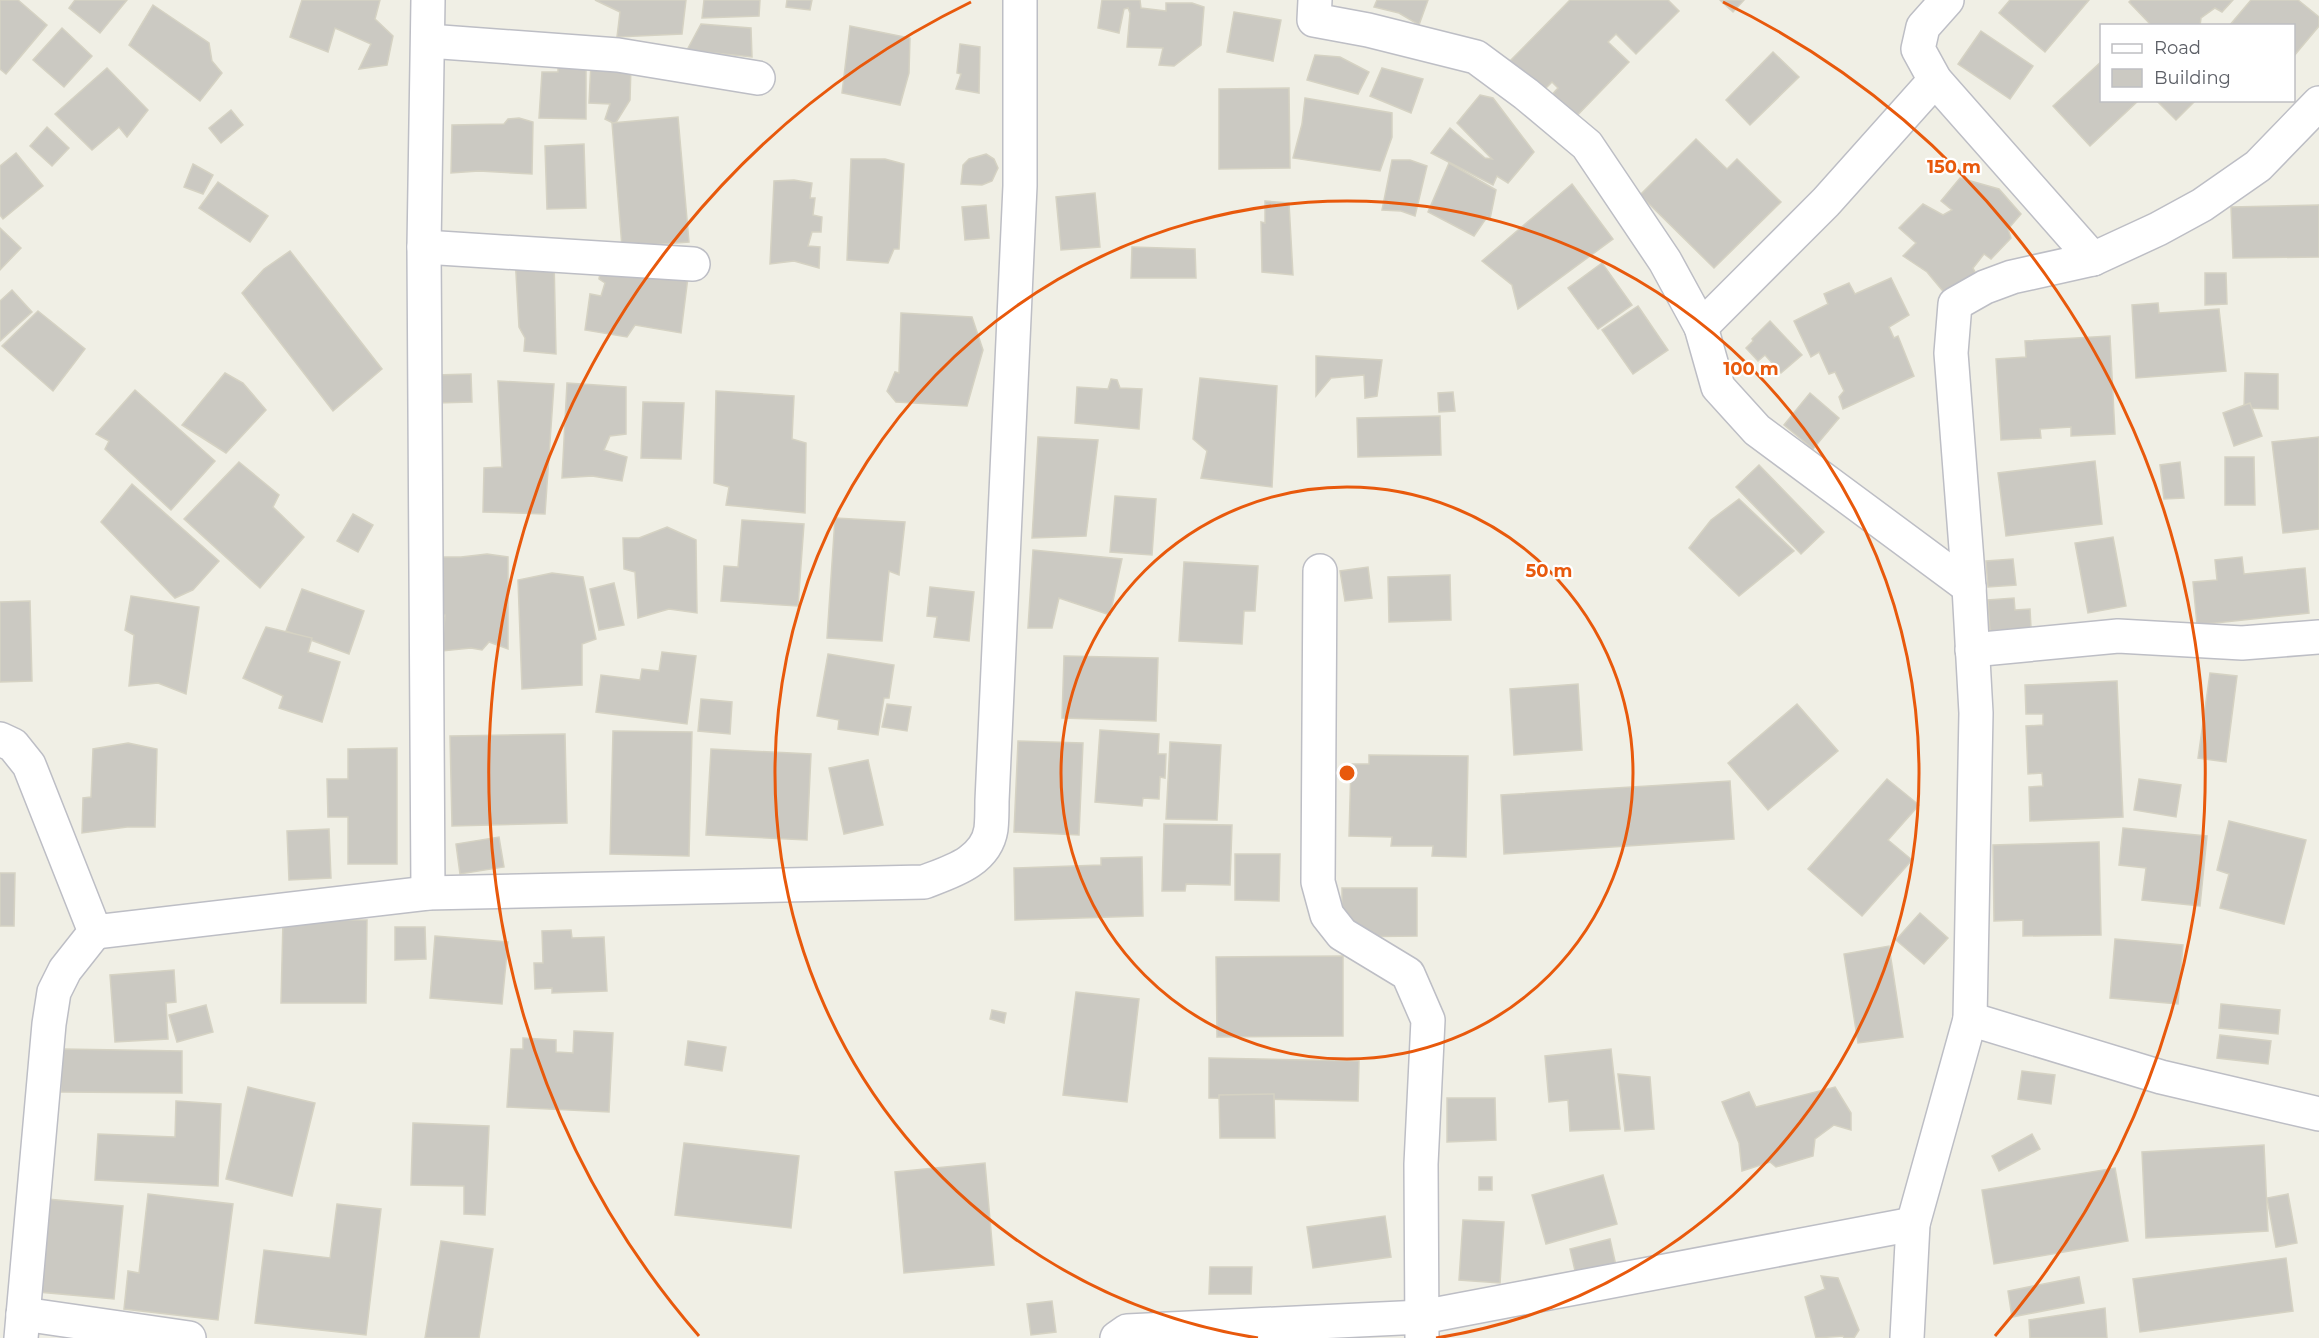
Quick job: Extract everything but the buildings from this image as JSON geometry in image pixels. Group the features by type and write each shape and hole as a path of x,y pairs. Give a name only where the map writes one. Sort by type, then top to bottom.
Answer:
{"street":[{"path":"428,0 424,247 428,893"},
{"path":"189,1338 22,1326 49,1024 54,992 65,970 95,932 428,893 924,882 961,868 981,852 991,832 993,789 1020,186 1020,0"},
{"path":"1315,0 1314,20 1368,30 1476,57 1526,94 1587,146 1665,261 1701,327 1718,387 1757,430 1969,587"},
{"path":"1947,0 1923,27 1918,49 1935,80 2093,259"},
{"path":"428,41 618,54 758,78"},
{"path":"1701,327 1826,202 1935,80"},
{"path":"1907,1338 1913,1224 1970,1020 1976,713 1951,353 1955,304 1985,287 2012,277 2093,259 2158,229 2202,205 2258,166 2319,103"},
{"path":"424,247 693,264"},
{"path":"1320,571 1318,882 1327,915 1342,934 1408,974 1428,1020 1421,1164 1422,1328"},
{"path":"1972,650 2118,636 2242,644 2319,636"},
{"path":"0,739 13,745 28,765 95,932"},
{"path":"1970,1020 2161,1077 2319,1114"},
{"path":"1117,1338 1127,1331 1422,1328 1913,1224"}]}
